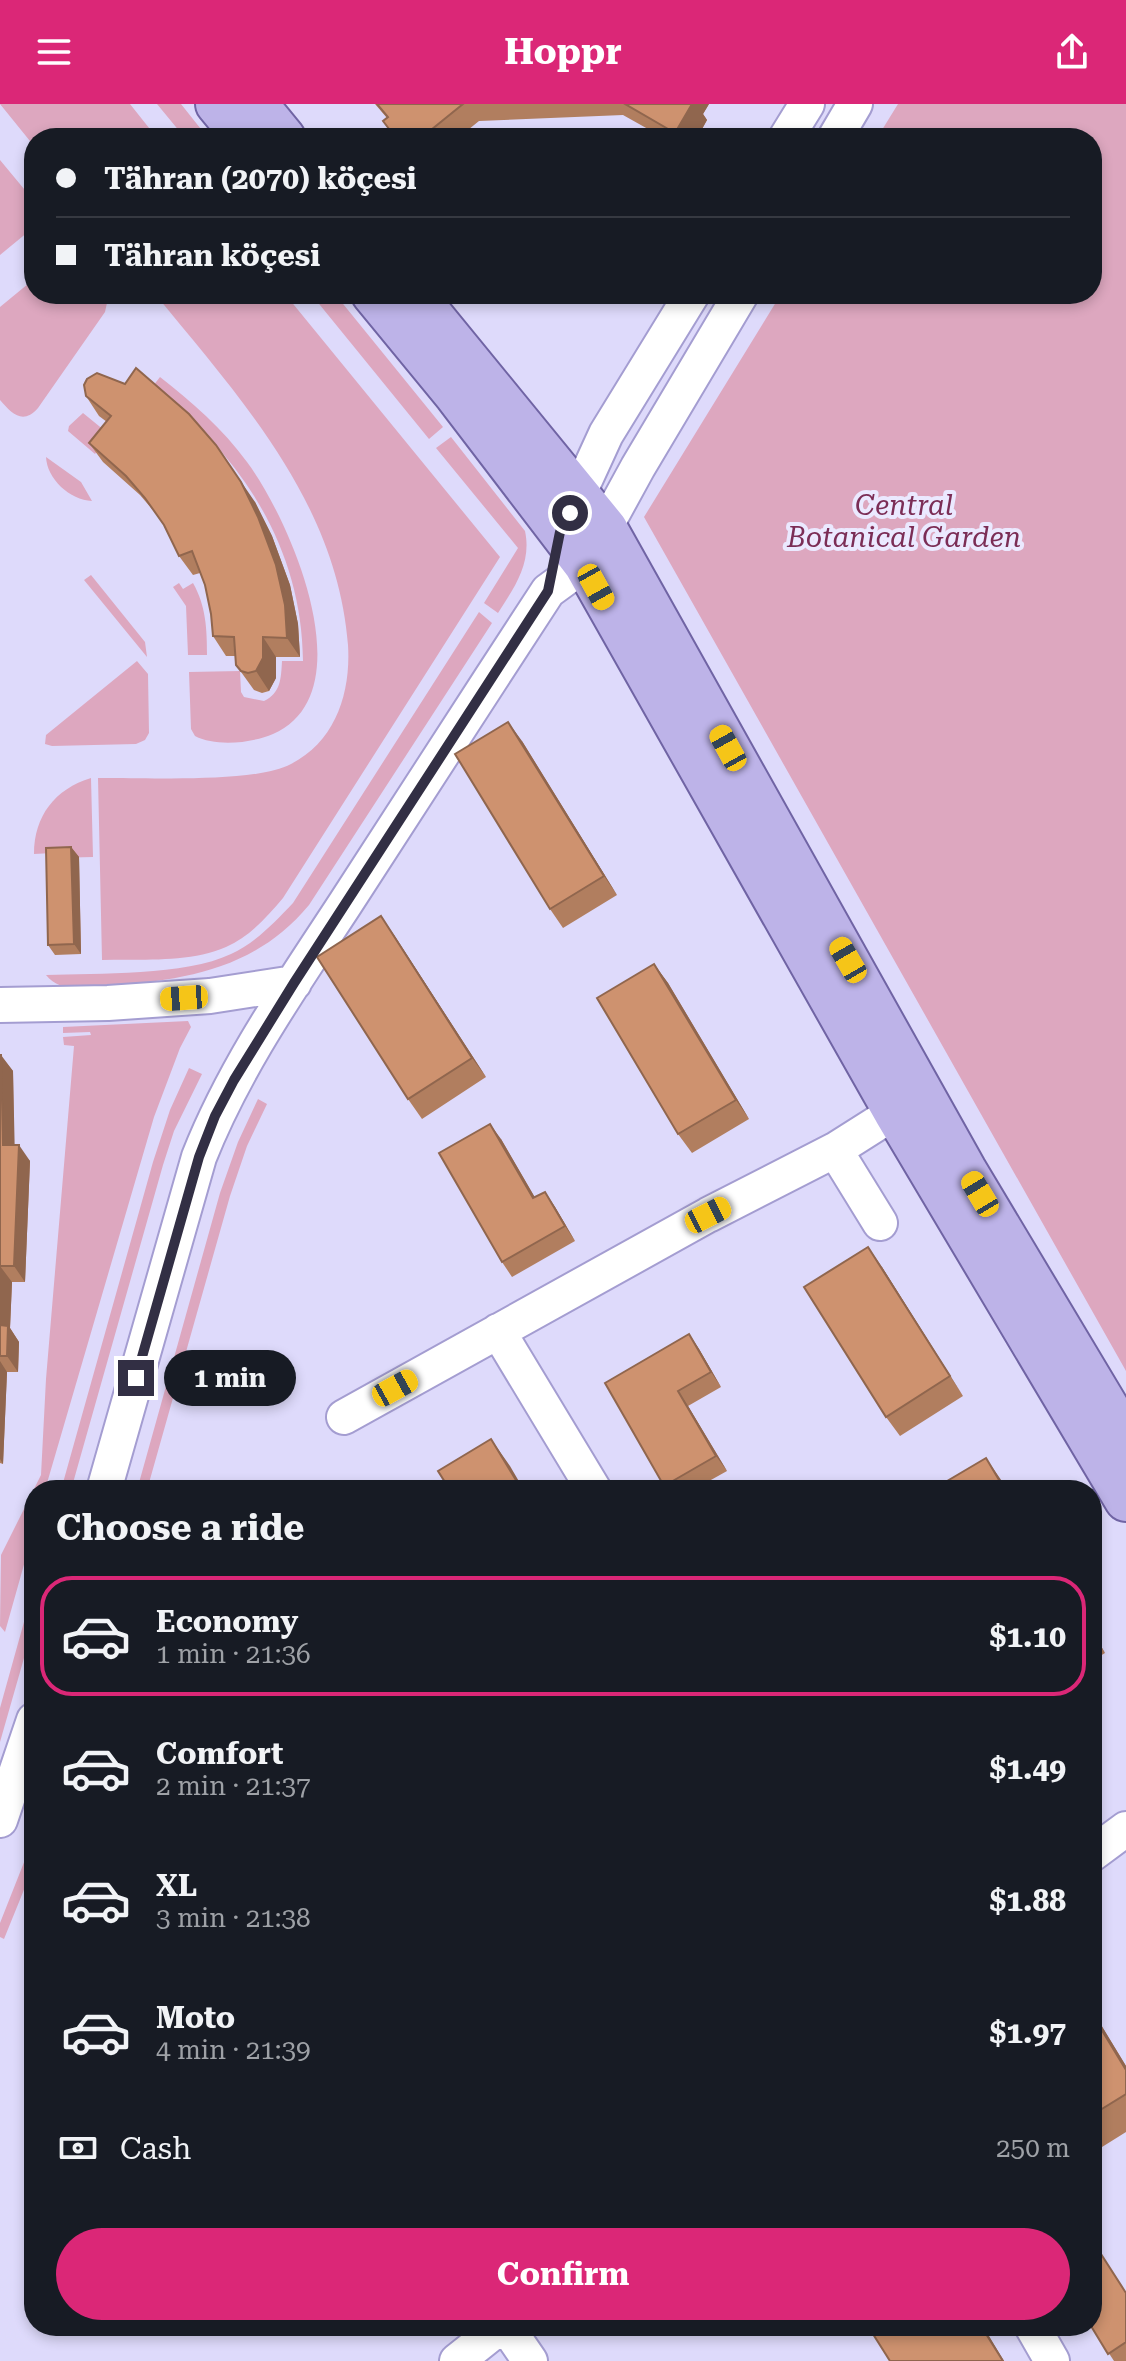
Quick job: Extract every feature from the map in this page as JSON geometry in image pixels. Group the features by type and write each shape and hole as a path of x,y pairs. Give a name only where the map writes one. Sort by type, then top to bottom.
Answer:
{"main road":[{"path":"217,104 237,128"},
{"path":"256,104 276,128"},
{"path":"381,304 456,395 560,532 595,546 1126,1439"},
{"path":"422,304 580,495 595,546 895,1112 1126,1500"}],"street":[{"path":"792,128 807,104"},
{"path":"841,128 855,104"},
{"path":"548,591 560,532 613,420 686,304"},
{"path":"107,1480 199,1157 215,1116 234,1080 548,591 595,546 735,304"},
{"path":"0,1005 108,1003 210,996 294,983"},
{"path":"344,1417 708,1215 835,1150 895,1112"},
{"path":"835,1150 880,1223"},
{"path":"498,1331 588,1480"},
{"path":"0,1820 24,1749"},
{"path":"1102,1847 1126,1829"},
{"path":"457,2361 491,2336"},
{"path":"511,2336 530,2361"},
{"path":"1038,2336 1052,2361"}],"green space":[{"path":"0,104 130,104 149,128 24,128 24,134"},
{"path":"157,104 181,104 200,128 177,128"},
{"name":"Central Botanical Garden","path":"898,104 1126,104 1126,1371 644,517 775,304 1102,304 1102,128 883,128"},
{"path":"0,160 24,189 24,235 0,255"},
{"path":"24,287 24,304 107,304 105,312 38,408 23,417 13,413 0,400 0,307"},
{"path":"163,304 293,304 500,557 283,898 264,919 226,947 197,956 102,960 98,778 226,777 274,770 291,764 306,754 330,729 338,714 347,680 348,645 340,593 325,545 305,499 280,456 220,373"},
{"path":"319,304 343,304 443,427 429,439"},
{"path":"160,377 206,416 247,462 282,522 311,604 317,645 314,682 301,713 264,737 223,743 195,736 191,729 189,672 240,671 244,697 264,701 270,698 279,684 282,661 303,661 300,619 291,579 278,542 260,506 213,442 153,386"},
{"path":"83,413 110,435 95,454 68,431 69,426"},
{"path":"451,437 525,531 524,564 498,613 484,603 518,548 436,448"},
{"path":"46,457 81,482 92,501 76,497 61,487 47,465"},
{"path":"91,575 145,642 147,657 84,580"},
{"path":"179,583 183,589 193,583 201,600 207,655 188,655 186,606 173,587"},
{"path":"479,612 492,623 309,905 288,927 241,958 189,975 80,988 65,987 46,975 141,972 190,966 231,954 264,932 293,903"},
{"path":"137,661 148,674 149,733 145,740 136,744 45,744 46,735"},
{"path":"91,778 93,857 54,858 53,853 34,854 38,828 49,806 67,789"},
{"path":"188,1021 191,1027 154,1117 48,1480 38,1480 74,1046 64,1045 63,1037 91,1035 90,1032 63,1033 63,1027"},
{"path":"189,1068 202,1074 174,1131 163,1165 74,1480 64,1480 153,1162 170,1110"},
{"path":"258,1099 267,1104 247,1146 230,1196 150,1480 140,1480 220,1193 238,1142"},
{"path":"24,1509 24,1565 5,1632 0,1626 1,1555"},
{"path":"24,1622 24,1658 0,1742 0,1708"},
{"path":"24,1862 24,1890 4,1939 0,1937 0,1923"}],"building":[{"path":"377,104 463,104 433,128 388,128 383,121 388,117"},
{"path":"625,104 692,104 678,128 666,128"},
{"path":"136,368 189,414 216,445 241,482 258,517 276,565 285,605 287,638 263,637 263,658 256,671 241,671 236,665 234,637 213,636 205,585 192,551 179,556 164,525 145,498 89,443 111,416 86,396 84,385 87,379 97,373 125,384"},
{"path":"508,722 604,876 550,909 455,754"},
{"path":"71,847 74,944 48,945 46,848"},
{"path":"381,916 472,1058 408,1099 317,957"},
{"path":"654,964 736,1100 678,1134 597,998"},
{"path":"0,1055 3,1145 19,1145 14,1266 0,1266"},
{"path":"490,1124 533,1198 545,1192 565,1226 502,1262 439,1153"},
{"path":"868,1247 950,1376 886,1417 804,1287"},
{"path":"0,1325 8,1326 7,1356 0,1356"},
{"path":"689,1334 711,1372 678,1391 716,1456 674,1480 661,1480 605,1383"},
{"path":"491,1439 516,1480 444,1480 438,1471"},
{"path":"986,1458 999,1480 949,1480"},
{"path":"1102,2030 1126,2070 1126,2094 1102,2109"},
{"path":"1102,2256 1126,2293 1126,2342 1108,2354 1097,2336 1102,2336"},
{"path":"874,2336 987,2336 1003,2361 890,2361"}],"route":[{"path":"136,1378 199,1157 215,1116 294,983 548,591 560,532 570,513"}]}
